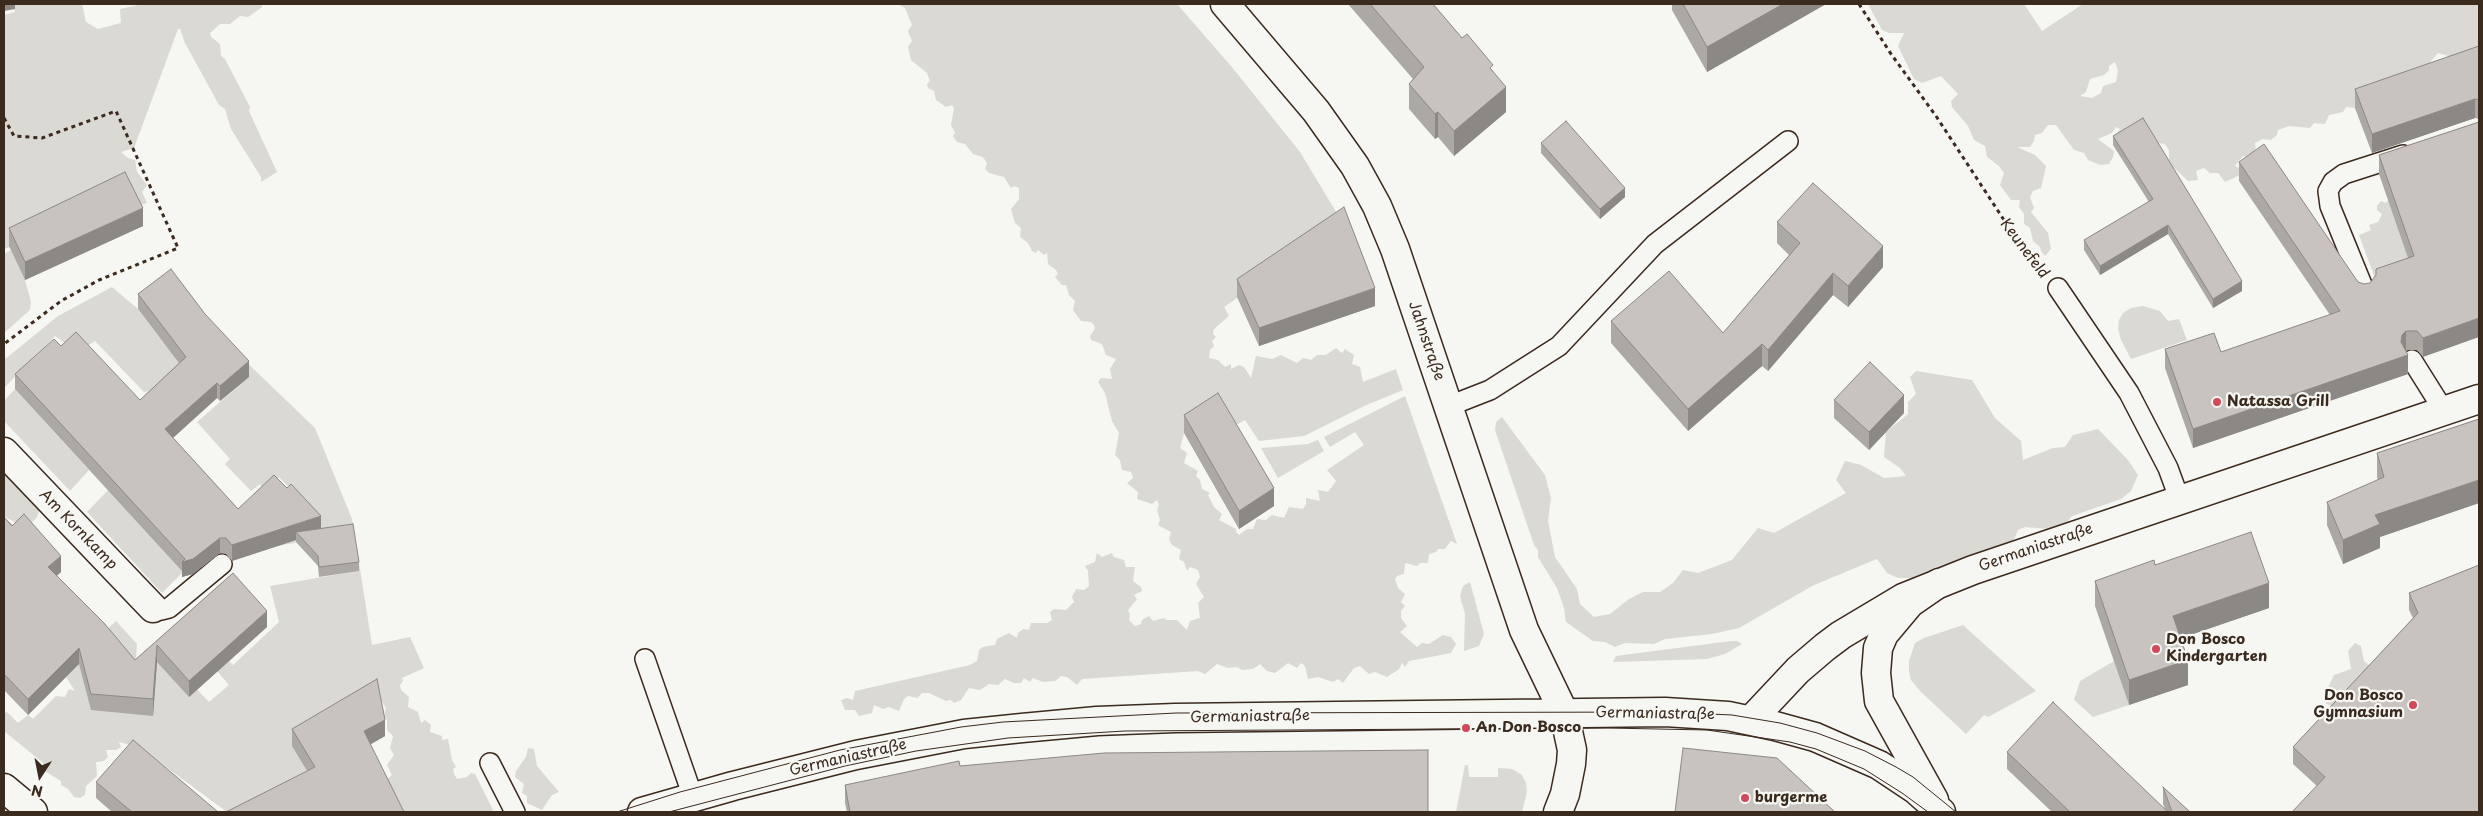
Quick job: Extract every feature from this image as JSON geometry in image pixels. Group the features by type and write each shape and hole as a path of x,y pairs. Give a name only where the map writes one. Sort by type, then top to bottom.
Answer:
{"main road":[{"name":"Jahnstraße","path":"1225,4 1316,111 1368,188 1390,234 1524,630 1564,713 1572,750 1565,794 1558,812"},
{"name":"Germaniastraße","path":"642,812 856,755 964,734 1097,721 1175,718 1693,712 1751,720 1798,670 1841,635 1903,598 1939,583 2180,498 2479,399"},
{"name":"Am Kornkamp","path":"4,452 153,608"},
{"path":"1939,583 1910,603 1884,634 1878,648 1876,673 1878,700 1940,811"},
{"path":"1751,720 1815,737 1860,755 1915,789 1940,811"},
{"path":"4,788 32,812"}],"lane":[{"path":"1449,406 1490,390 1560,346 1655,244 1788,141"},
{"path":"2365,292 2330,206 2328,198 2330,187 2344,174 2423,148"},
{"name":"Keunefeld","path":"2058,288 2129,393 2168,468 2180,498"},
{"path":"2412,360 2444,411"},
{"path":"153,608 161,610 169,608 222,564"},
{"path":"646,659 693,797"},
{"path":"490,763 516,812"}],"path":[{"name":"Keunefeld","path":"1859,4 1891,54 1936,116 2042,279 2058,288"},
{"path":"4,118 14,136 42,138 116,111 178,248 99,280 30,322 4,344"}],"shaded area":[{"path":"13,4 82,4 86,22 98,29 121,23 120,9 143,4 262,4 262,7 248,17 240,16 230,24 220,24 210,33 211,37 220,44 221,56 225,59 250,107 249,111 277,172 261,182 261,177 231,129 225,109 219,105 185,43 180,29 178,29 134,148 121,152 128,158 135,160 137,172 147,185 142,192 147,203 4,249 4,15 15,12"},
{"path":"898,4 1177,4 1231,66 1300,152 1344,225 1224,307 1229,316 1214,329 1213,334 1216,337 1212,341 1214,346 1210,350 1209,358 1218,360 1225,367 1231,364 1231,369 1239,365 1244,367 1251,378 1256,356 1272,359 1281,355 1297,363 1303,358 1311,360 1317,355 1326,355 1336,348 1342,353 1345,349 1354,355 1352,364 1360,367 1363,382 1396,369 1403,390 1364,406 1304,436 1259,441 1245,420 1229,429 1184,433 1180,448 1187,453 1184,463 1198,471 1196,476 1200,480 1202,489 1210,493 1208,495 1214,507 1222,514 1219,520 1236,529 1239,535 1247,529 1253,529 1257,519 1266,520 1272,515 1284,518 1289,507 1303,509 1306,504 1306,498 1320,501 1318,490 1328,492 1336,481 1327,470 1364,445 1355,432 1330,447 1324,437 1405,396 1457,544 1451,541 1445,549 1438,549 1436,552 1429,554 1428,563 1420,563 1417,566 1405,563 1404,574 1397,576 1395,579 1398,588 1405,594 1401,602 1405,606 1401,611 1401,618 1407,626 1400,632 1417,647 1422,643 1429,644 1443,635 1451,637 1456,644 1451,653 1409,661 1405,667 1402,663 1399,669 1387,677 1375,672 1369,674 1360,666 1354,668 1343,683 1338,679 1333,682 1318,677 1308,679 1305,666 1301,663 1297,668 1288,663 1275,673 1267,671 1260,664 1253,669 1242,670 1237,667 1228,668 1217,664 1205,674 1198,671 1082,679 1077,685 1067,677 1061,676 1055,681 1043,682 1033,678 1030,682 1024,678 1021,683 1014,683 1005,679 998,685 989,684 980,690 969,688 961,700 954,703 951,700 946,701 929,693 922,693 917,698 908,696 904,699 899,711 889,707 883,709 874,705 872,713 859,716 855,710 845,710 841,700 847,698 853,700 855,691 970,665 977,661 979,650 983,647 995,645 997,639 1009,633 1017,638 1018,633 1023,629 1029,630 1031,623 1047,623 1052,620 1050,612 1054,609 1066,610 1074,602 1072,597 1076,589 1084,590 1089,586 1088,571 1085,566 1095,562 1097,553 1102,557 1112,553 1114,557 1124,560 1126,567 1135,567 1133,581 1141,587 1142,591 1134,595 1137,599 1128,610 1129,620 1135,626 1141,624 1142,620 1149,616 1153,621 1164,618 1166,620 1177,620 1187,630 1190,621 1200,618 1198,603 1204,597 1196,584 1200,577 1198,570 1190,567 1187,571 1184,562 1179,559 1181,550 1172,545 1169,539 1171,532 1158,525 1160,520 1157,500 1152,504 1137,499 1138,492 1127,483 1133,478 1131,472 1122,470 1120,460 1115,455 1119,433 1112,421 1105,393 1098,382 1101,378 1112,379 1110,369 1116,359 1106,355 1102,344 1091,340 1090,336 1095,329 1094,325 1091,322 1081,321 1073,310 1075,301 1069,295 1066,285 1062,285 1055,277 1058,274 1048,264 1047,253 1044,255 1038,250 1036,253 1032,251 1028,243 1020,237 1021,228 1015,223 1011,209 1019,199 1019,188 1014,186 1011,188 1004,177 989,173 985,169 987,163 983,157 973,154 965,144 957,142 953,136 955,133 951,125 954,108 952,105 946,107 936,100 934,91 928,88 927,84 930,81 927,73 911,60 908,47 912,41 908,31 912,25 905,8"},
{"path":"1868,4 2024,4 2042,31 2083,4 2479,4 2479,49 2466,50 2463,56 2455,58 2438,53 2426,67 2355,108 2346,107 2343,112 2329,115 2325,124 2314,123 2310,128 2289,126 2278,130 2277,135 2271,140 2263,139 2255,143 2256,152 2251,158 2243,156 2235,166 2243,170 2238,176 2225,182 2218,173 2210,173 2204,168 2196,171 2198,180 2188,181 2169,163 2169,150 2165,144 2114,137 2120,129 2116,127 2112,133 2098,139 2114,151 2109,164 2100,165 2088,160 2084,153 2074,150 2056,125 2048,125 2042,133 2035,135 2030,147 2017,147 2035,155 2046,166 2041,188 2033,191 2030,197 2034,208 2031,212 2048,233 2051,249 2045,256 2040,247 2033,241 2030,228 2024,224 2024,214 2019,207 2020,200 2011,200 2000,185 2004,173 1999,166 1987,157 1985,146 1974,140 1968,126 1952,107 1951,101 1958,94 1941,76 1922,83 1914,79 1898,46 1904,33 1889,33 1882,30","holes":["2115,62 2118,71 2116,82 2103,86 2101,93 2092,98 2080,96 2086,92 2090,79 2104,75 2109,70 2109,66"]},
{"path":"2390,198 2479,246 2376,281 2359,235 2371,230 2369,225 2378,222 2382,214 2377,210 2377,206 2381,201 2386,203"},
{"path":"11,250 25,280 31,302 30,310 4,333 4,254"},
{"path":"112,287 138,309 159,337 187,357 153,390 144,392 95,341 84,348 65,343 55,336 4,388 4,360 58,316"},
{"path":"2143,306 2160,311 2168,321 2179,319 2187,340 2131,359 2121,340 2118,329 2119,320 2123,313 2131,308"},
{"path":"239,355 315,428 352,519 372,645 410,637 424,668 402,678 401,690 409,697 408,707 418,712 421,723 425,720 431,725 430,732 442,736 442,740 448,739 452,760 456,767 453,769 454,774 457,779 467,777 471,773 475,774 493,810 490,812 402,812 384,782 392,775 387,765 394,755 390,748 393,736 387,730 387,719 384,716 386,708 379,697 292,745 311,778 227,812 139,747 119,742 121,747 116,750 106,750 108,757 104,761 96,762 97,776 86,786 85,795 80,798 74,797 68,789 61,785 61,781 43,770 45,766 42,762 4,731 4,713 7,712 18,723 28,715 33,719 56,696 65,697 69,689 75,691 66,677 104,641 100,636 116,621 137,644 132,712 153,644 209,702 229,685 217,671 229,661 233,665 279,622 270,586 358,571 314,539 273,547 288,533 318,518 279,477 265,491 260,484 251,491 225,464 230,459 197,422 249,377"},
{"path":"1916,371 1972,380 1995,418 2021,441 2023,460 2053,448 2065,447 2073,435 2098,429 2128,460 2138,475 2131,491 2121,499 2072,516 2061,530 2025,527 2018,530 2011,546 1997,547 1988,559 1921,578 1898,578 1887,573 1877,559 1814,585 1739,628 1712,634 1665,639 1654,644 1625,643 1615,647 1605,642 1593,641 1566,622 1564,608 1557,588 1538,557 1538,550 1534,545 1495,430 1496,422 1502,417 1545,475 1551,498 1548,521 1555,557 1577,589 1580,604 1594,617 1610,614 1629,599 1643,592 1660,592 1673,583 1683,570 1698,573 1732,560 1758,528 1774,533 1846,493 1836,480 1845,461 1861,465 1884,478 1906,476 1900,468 1884,457 1886,432 1908,414 1908,402 1916,394 1910,377"},
{"path":"15,389 89,470 70,491 4,421 4,401"},
{"path":"1318,440 1324,451 1278,478 1261,448 1308,444"},
{"path":"4,468 40,509 37,517 26,529 4,516"},
{"path":"115,483 183,572 162,593 87,512"},
{"path":"1470,582 1484,634 1479,646 1464,651 1465,614 1460,596 1463,586"},
{"path":"1963,625 2036,691 1988,717 1984,715 1966,734 1920,691 1911,680 1909,671 1909,661 1915,643 1924,638"},
{"path":"1737,641 1742,644 1725,654 1707,659 1613,662 1616,656"},
{"path":"2355,643 2361,646 2364,661 2372,668 2340,709 2326,704 2324,696 2334,675 2351,669 2348,651"},
{"path":"2114,661 2129,705 2093,717 2074,700 2080,681"},
{"path":"528,748 534,749 537,766 559,792 552,795 542,810 527,803 527,796 522,793 524,784 515,777 516,771 526,757"},
{"path":"1465,765 1468,765 1469,777 1498,777 1498,768 1512,769 1522,775 1526,783 1527,792 1522,812 1456,812"}],"building":[{"path":"1370,4 1433,4 1462,38 1467,34 1493,65 1490,68 1506,87 1454,131 1438,112 1435,114 1409,84 1424,67"},
{"path":"1683,4 1783,4 1707,47"},
{"path":"2479,46 2479,100 2475,99 2372,134 2355,89"},
{"path":"2143,118 2242,281 2213,299 2168,225 2100,266 2084,240 2153,199 2113,136"},
{"path":"1566,121 1625,188 1600,209 1541,143"},
{"path":"2479,122 2479,318 2423,338 2417,331 2406,331 2402,335 2401,342 2408,355 2193,429 2165,349 2214,333 2221,352 2340,311 2239,162 2264,144 2358,282 2370,283 2376,275 2376,269 2414,256 2379,155"},
{"path":"125,172 143,208 25,262 9,228"},
{"path":"1813,183 1883,246 1848,286 1833,273 1768,350 1762,344 1688,409 1611,321 1669,271 1723,333 1800,243 1777,222"},
{"path":"1344,207 1375,288 1259,328 1237,279"},
{"path":"171,269 205,314 249,361 220,386 217,383 165,429 238,509 274,475 287,488 291,484 321,516 232,545 226,538 220,538 193,559 182,562 185,559 15,374 54,339 61,346 76,332 140,400 186,357 138,294"},
{"path":"1870,362 1904,395 1869,432 1834,400"},
{"path":"1218,393 1274,488 1239,511 1184,415"},
{"path":"2479,419 2479,480 2375,515 2380,524 2343,540 2327,502 2384,477 2377,453"},
{"path":"24,514 61,556 48,567 104,623 135,660 233,573 267,611 189,681 157,645 153,699 91,694 79,648 28,699 4,674 4,517 12,526"},
{"path":"353,524 359,562 319,567 318,556 296,532"},
{"path":"2251,532 2269,583 2173,616 2188,660 2129,680 2095,581 2154,560 2155,565"},
{"name":"Don Bosco Gymnasium","path":"2479,565 2479,812 2292,812 2325,777 2293,747 2418,613 2409,593"},
{"path":"377,679 385,720 364,731 404,812 226,812 315,767 292,729"},
{"path":"2053,702 2168,812 2070,812 2007,752"},
{"path":"133,740 218,812 132,812 96,782"},
{"path":"1683,748 1777,758 1835,812 1675,812"},
{"path":"1428,750 1428,812 850,812 845,785 959,761 960,766 1104,753"},
{"path":"2163,787 2190,812 2172,812"}],"tram line":[{"path":"617,812 680,792 840,750 961,727 1003,722 1176,713 1665,712 1732,715 1780,723 1817,733 1865,751 1896,767 1913,777 1956,812"},
{"path":"669,812 845,766 916,751 1008,738 1125,731 1608,728 1707,730 1790,742 1816,749 1864,769 1928,812"}],"place":[{"name":"Natassa Grill","path":"2217,402"},
{"name":"Don Bosco Kindergarten","path":"2156,649"},
{"name":"Don Bosco Gymnasium","path":"2413,705"},
{"name":"An Don Bosco","path":"1466,728"},
{"name":"burgerme","path":"1745,798"}]}
